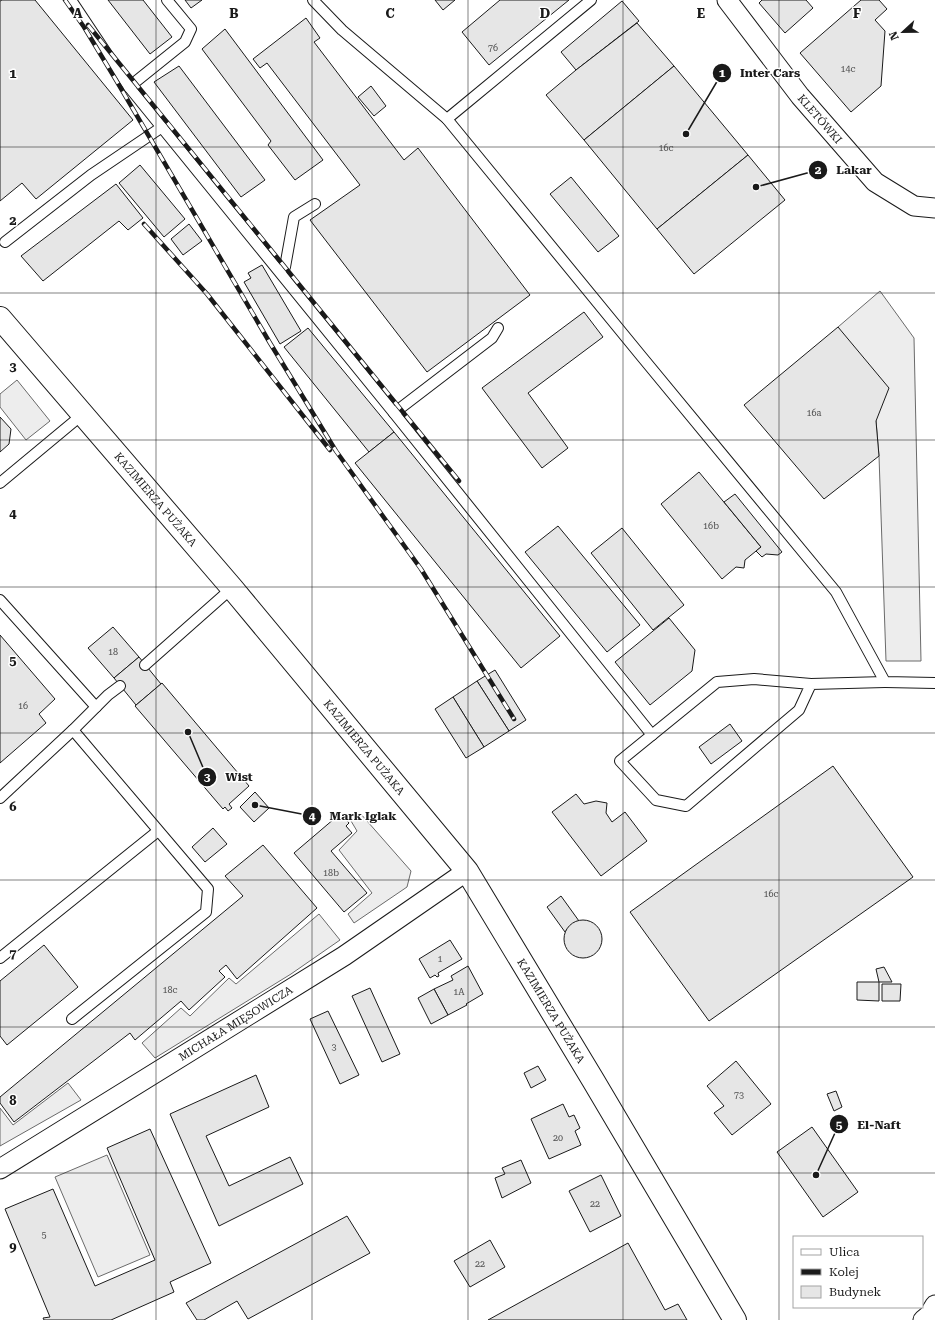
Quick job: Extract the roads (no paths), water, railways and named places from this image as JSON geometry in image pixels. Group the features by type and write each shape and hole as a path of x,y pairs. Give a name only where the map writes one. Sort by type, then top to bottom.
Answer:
{"street":[{"name":"KLETÓWKI","path":"727,0 800,96 875,182 914,206 935,208"},
{"name":"KAZIMIERZA PUŻAKA","path":"0,318 232,588 467,871 735,1320"},
{"name":"MICHAŁA MIĘSOWICZA","path":"0,1169 344,956 467,871"},
{"path":"923,1320 929,1315 935,1305"}],"lane":[{"path":"71,0 129,87 280,271 652,734"},
{"path":"129,87 185,42 191,29 167,0"},
{"path":"313,0 342,30 447,119 646,364 836,592 886,682"},
{"path":"447,119 591,0"},
{"path":"5,242 91,176 162,127"},
{"path":"280,271 285,266 294,217 315,204"},
{"path":"394,413 492,338 498,328"},
{"path":"0,483 83,414"},
{"path":"145,665 232,588"},
{"path":"0,600 96,708"},
{"path":"811,684 799,710 686,806 656,800 620,761 718,682 754,679 811,684 886,682 935,683"},
{"path":"0,798 120,686"},
{"path":"72,1019 206,912 208,889 73,730"},
{"path":"0,958 158,831"}],"railway":[{"path":"65,0 84,27 116,80 270,343 336,451 421,569 514,719"},
{"path":"88,25 459,481"},
{"path":"144,224 207,294 330,450"}],"place":[{"name":"Inter Cars","path":"686,134"},
{"name":"Lakar","path":"756,187"},
{"name":"Wist","path":"188,732"},
{"name":"Mark Iglak","path":"255,805"},
{"name":"El-Naft","path":"816,1175"}]}
